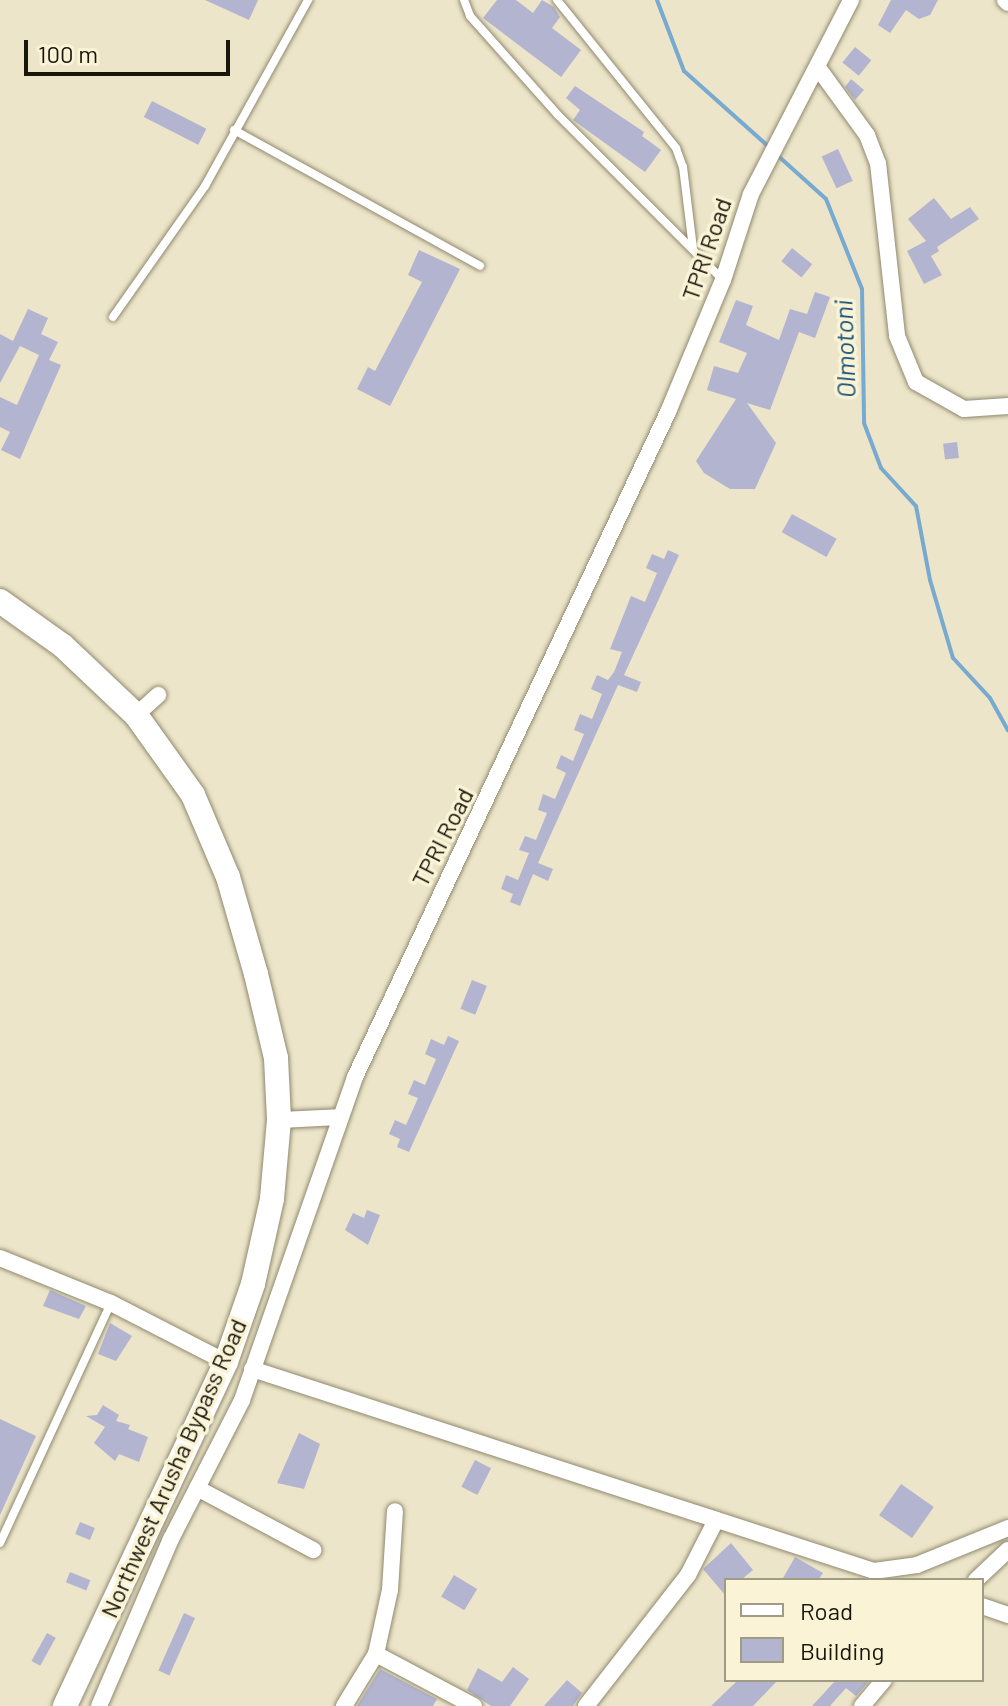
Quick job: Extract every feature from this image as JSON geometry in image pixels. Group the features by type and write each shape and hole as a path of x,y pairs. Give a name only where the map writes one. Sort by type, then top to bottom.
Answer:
{"main road":[{"name":"Northwest Arusha Bypass Road","path":"0,601 63,646 136,715 193,795 228,877 276,1058 279,1120 272,1199 253,1284 226,1362 65,1706"}],"street":[{"name":"TPRI Road","path":"99,1706 197,1488 242,1400 340,1117 426,921 544,683 723,280 751,194 819,69 851,0"},
{"path":"819,69 867,135 878,163 897,336 916,382 964,409 1008,406"},
{"path":"136,715 158,695"},
{"path":"279,1120 340,1117"},
{"path":"0,1258 111,1303 226,1362"},
{"path":"252,1369 874,1571 917,1565 1008,1528"},
{"path":"197,1488 313,1550"},
{"path":"344,1706 376,1654 390,1590 395,1511"},
{"path":"586,1706 688,1575 716,1520"},
{"path":"978,1578 1008,1550"},
{"path":"984,1607 1008,1615"},
{"path":"376,1654 474,1706"},
{"path":"862,1706 882,1682"}],"lane":[{"path":"113,317 205,186 308,0"},
{"path":"464,0 470,16 566,124 723,280"},
{"path":"557,0 676,148 683,167 693,249"},
{"path":"234,130 480,266"},
{"path":"0,1543 111,1303"}],"building":[{"path":"205,0 258,0 249,20"},
{"path":"497,0 516,0 533,13 542,0 554,7 560,17 552,28 581,50 561,77 483,18"},
{"path":"891,0 938,0 930,15 919,19 906,10 890,33 878,25"},
{"path":"855,47 871,60 859,76 842,63"},
{"path":"851,79 864,90 855,100 845,87"},
{"path":"575,86 644,132 642,136 661,150 645,172 573,120 580,110 566,98"},
{"path":"152,101 206,129 198,145 144,117"},
{"path":"838,149 853,181 836,188 822,157"},
{"path":"934,198 951,219 970,207 979,219 937,247 939,251 931,256 942,275 924,284 907,251 926,241 908,219"},
{"path":"792,248 812,264 802,278 781,261"},
{"path":"419,250 460,269 390,406 357,389 368,367 375,371 422,282 408,275"},
{"path":"815,292 830,297 815,338 799,332 770,410 747,403 776,443 755,489 730,489 704,473 696,461 736,399 707,390 714,366 738,373 747,353 719,342 736,300 753,306 746,325 779,340 790,309 807,314"},
{"path":"28,309 48,318 41,334 58,342 49,360 61,365 20,459 1,450 10,432 0,427 0,397 17,405 39,355 20,346 0,383 0,334 13,341"},
{"path":"957,442 959,458 945,460 943,444"},
{"path":"792,514 837,539 826,557 782,532"},
{"path":"668,550 679,555 624,675 641,682 637,692 618,685 538,863 553,869 548,881 533,874 520,906 510,902 513,894 501,889 506,875 518,880 529,853 519,850 525,836 536,840 547,813 538,810 543,794 555,799 566,773 556,768 561,755 573,761 584,734 574,730 580,714 592,719 602,694 591,689 597,675 608,680 614,672 622,652 610,649 631,596 645,602 657,573 646,568 652,554 664,559"},
{"path":"472,980 487,986 475,1015 460,1009"},
{"path":"448,1036 459,1041 409,1152 397,1147 400,1139 389,1134 395,1120 406,1125 418,1098 408,1094 414,1080 425,1085 436,1059 425,1054 431,1039 444,1045"},
{"path":"367,1210 380,1215 368,1245 345,1230 353,1213 364,1218"},
{"path":"50,1290 86,1306 79,1319 43,1306"},
{"path":"110,1323 132,1336 116,1361 98,1354"},
{"path":"103,1405 119,1415 116,1421 130,1425 128,1429 148,1437 139,1462 119,1454 115,1461 94,1443 105,1427 86,1416 97,1415"},
{"path":"0,1419 36,1436 0,1515"},
{"path":"299,1433 320,1444 304,1489 277,1483"},
{"path":"475,1460 491,1468 477,1495 461,1487"},
{"path":"901,1484 934,1507 912,1538 879,1515"},
{"path":"80,1522 95,1528 90,1540 75,1534"},
{"path":"731,1543 753,1570 743,1578 724,1578 724,1594 703,1569"},
{"path":"795,1557 823,1573 819,1578 783,1578"},
{"path":"70,1572 90,1580 86,1590 66,1582"},
{"path":"454,1575 477,1589 464,1610 441,1596"},
{"path":"184,1613 195,1618 169,1675 158,1671"},
{"path":"47,1633 56,1638 40,1666 31,1661"},
{"path":"513,1667 529,1679 510,1706 491,1706 467,1690 478,1668 502,1682"},
{"path":"380,1669 437,1699 433,1706 357,1706"},
{"path":"567,1680 582,1693 573,1706 544,1706"},
{"path":"736,1682 776,1682 753,1706 711,1706"},
{"path":"834,1682 868,1682 856,1696 846,1688 830,1706 812,1706"}],"waterway":[{"name":"Olmotoni","path":"657,0 684,71 770,148"},
{"name":"Olmotoni","path":"776,154 826,199 862,289 864,423 881,468 916,506 930,580 953,658 990,698 1008,730"}]}
